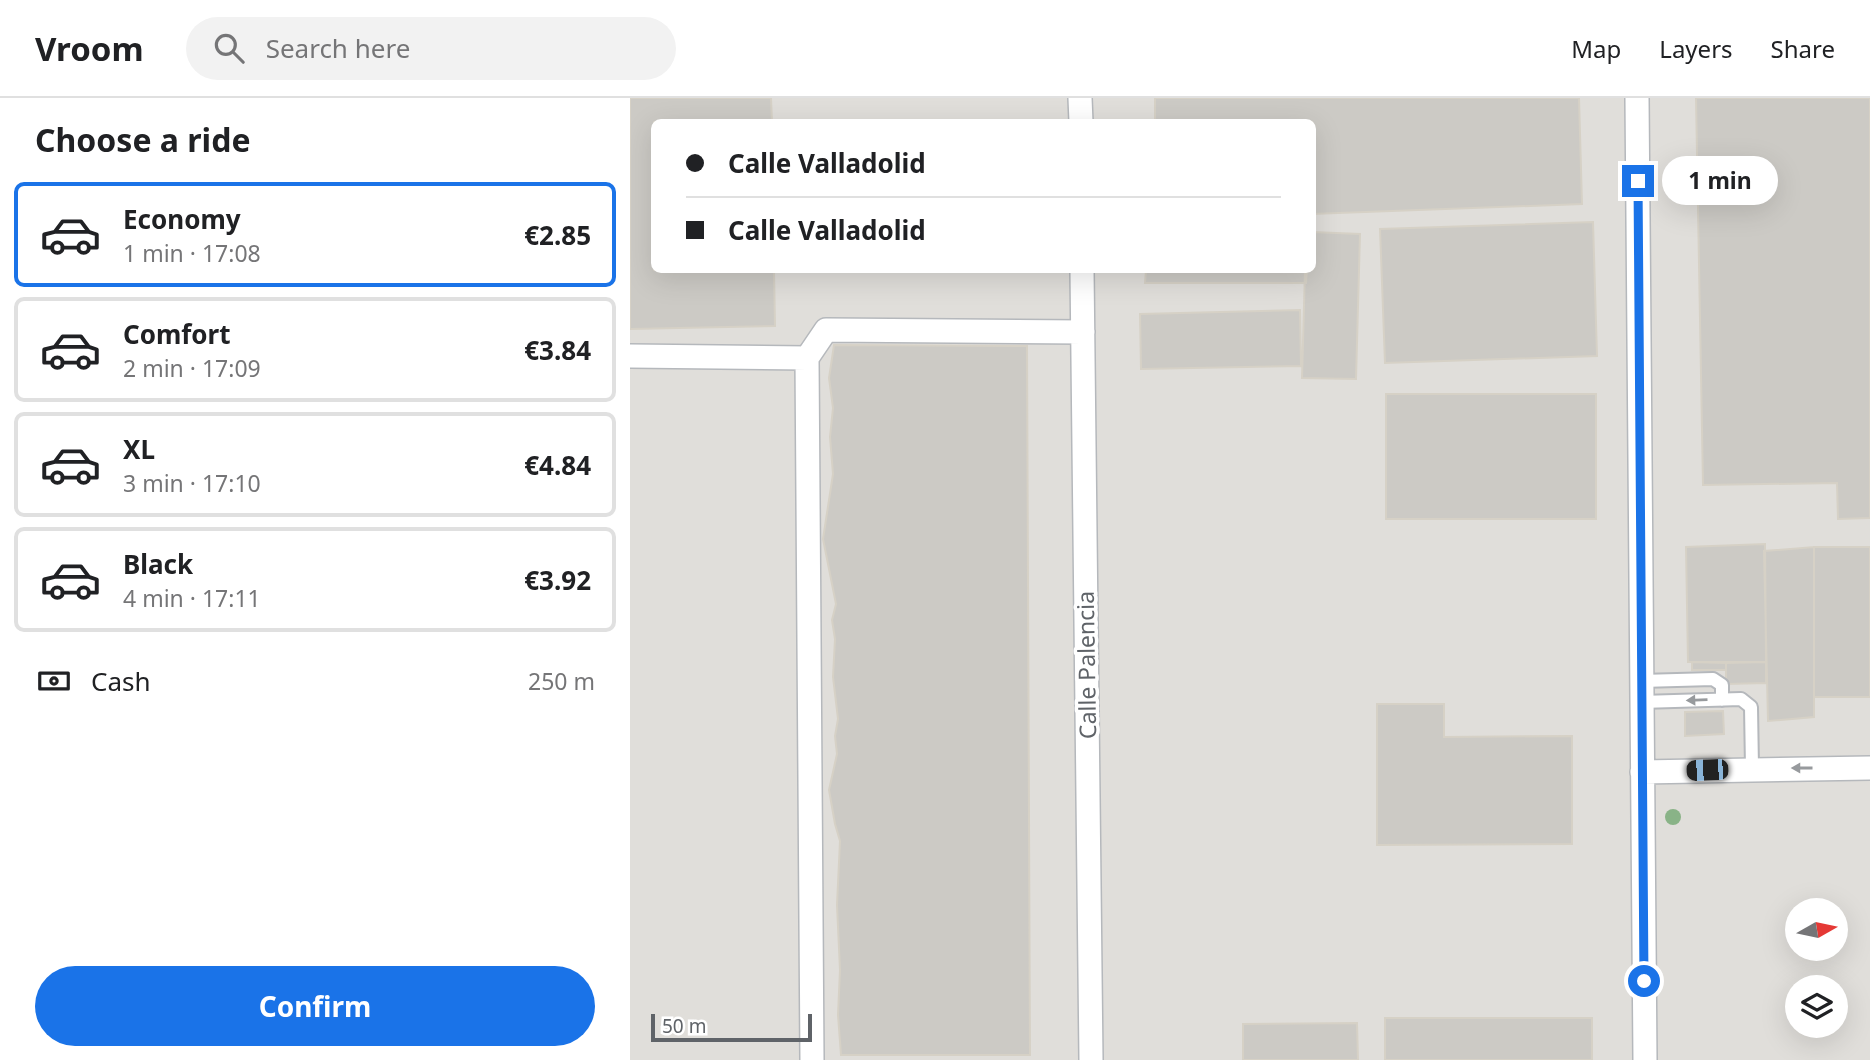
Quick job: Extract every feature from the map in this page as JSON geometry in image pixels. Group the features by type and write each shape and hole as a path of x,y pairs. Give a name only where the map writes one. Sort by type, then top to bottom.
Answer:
{"street":[{"path":"1080,98 1081,119"},
{"path":"1637,98 1645,1060"},
{"name":"Calle Palencia","path":"1082,273 1091,1060"},
{"path":"812,1060 807,358 826,330 1083,332"},
{"path":"630,356 807,358"},
{"path":"1642,772 1870,768"}],"lane":[{"path":"1641,691 1713,679 1721,685 1722,700"},
{"path":"1641,691 1722,700 1741,699 1751,707 1752,768"}],"shaded area":[{"path":"630,98 1870,98 1870,1060 630,1060"}],"building":[{"path":"630,98 771,98 772,119 651,119 651,273 774,273 775,326 630,329"},
{"path":"1155,98 1579,98 1582,204 1316,214 1316,119 1155,119"},
{"path":"1696,98 1870,98 1870,518 1838,519 1837,483 1703,485"},
{"path":"1593,222 1597,356 1385,363 1380,229"},
{"path":"1316,232 1360,234 1356,379 1302,378 1305,273 1316,273"},
{"path":"1146,273 1307,273 1306,283 1145,283"},
{"path":"1300,310 1301,366 1141,369 1140,314"},
{"path":"834,345 1027,346 1030,1055 841,1055 837,905 840,841 829,790 837,754 835,736 838,719 833,677 835,639 832,620 836,604 823,539 833,474 830,437 833,408 829,378"},
{"path":"1386,394 1596,394 1596,519 1386,519"},
{"path":"1765,544 1766,662 1688,662 1686,547"},
{"path":"1814,547 1870,547 1870,697 1814,697"},
{"path":"1814,547 1814,717 1768,721 1764,551"},
{"path":"1692,662 1726,663 1726,670 1692,670"},
{"path":"1766,662 1766,683 1726,684 1726,663"},
{"path":"1377,704 1444,704 1444,737 1572,736 1572,844 1377,845"},
{"path":"1723,711 1724,734 1685,736 1685,712"},
{"path":"1385,1018 1592,1018 1592,1060 1385,1060"},
{"path":"1357,1023 1358,1060 1243,1060 1243,1024"}],"route":[{"path":"1638,181 1644,981"}]}
